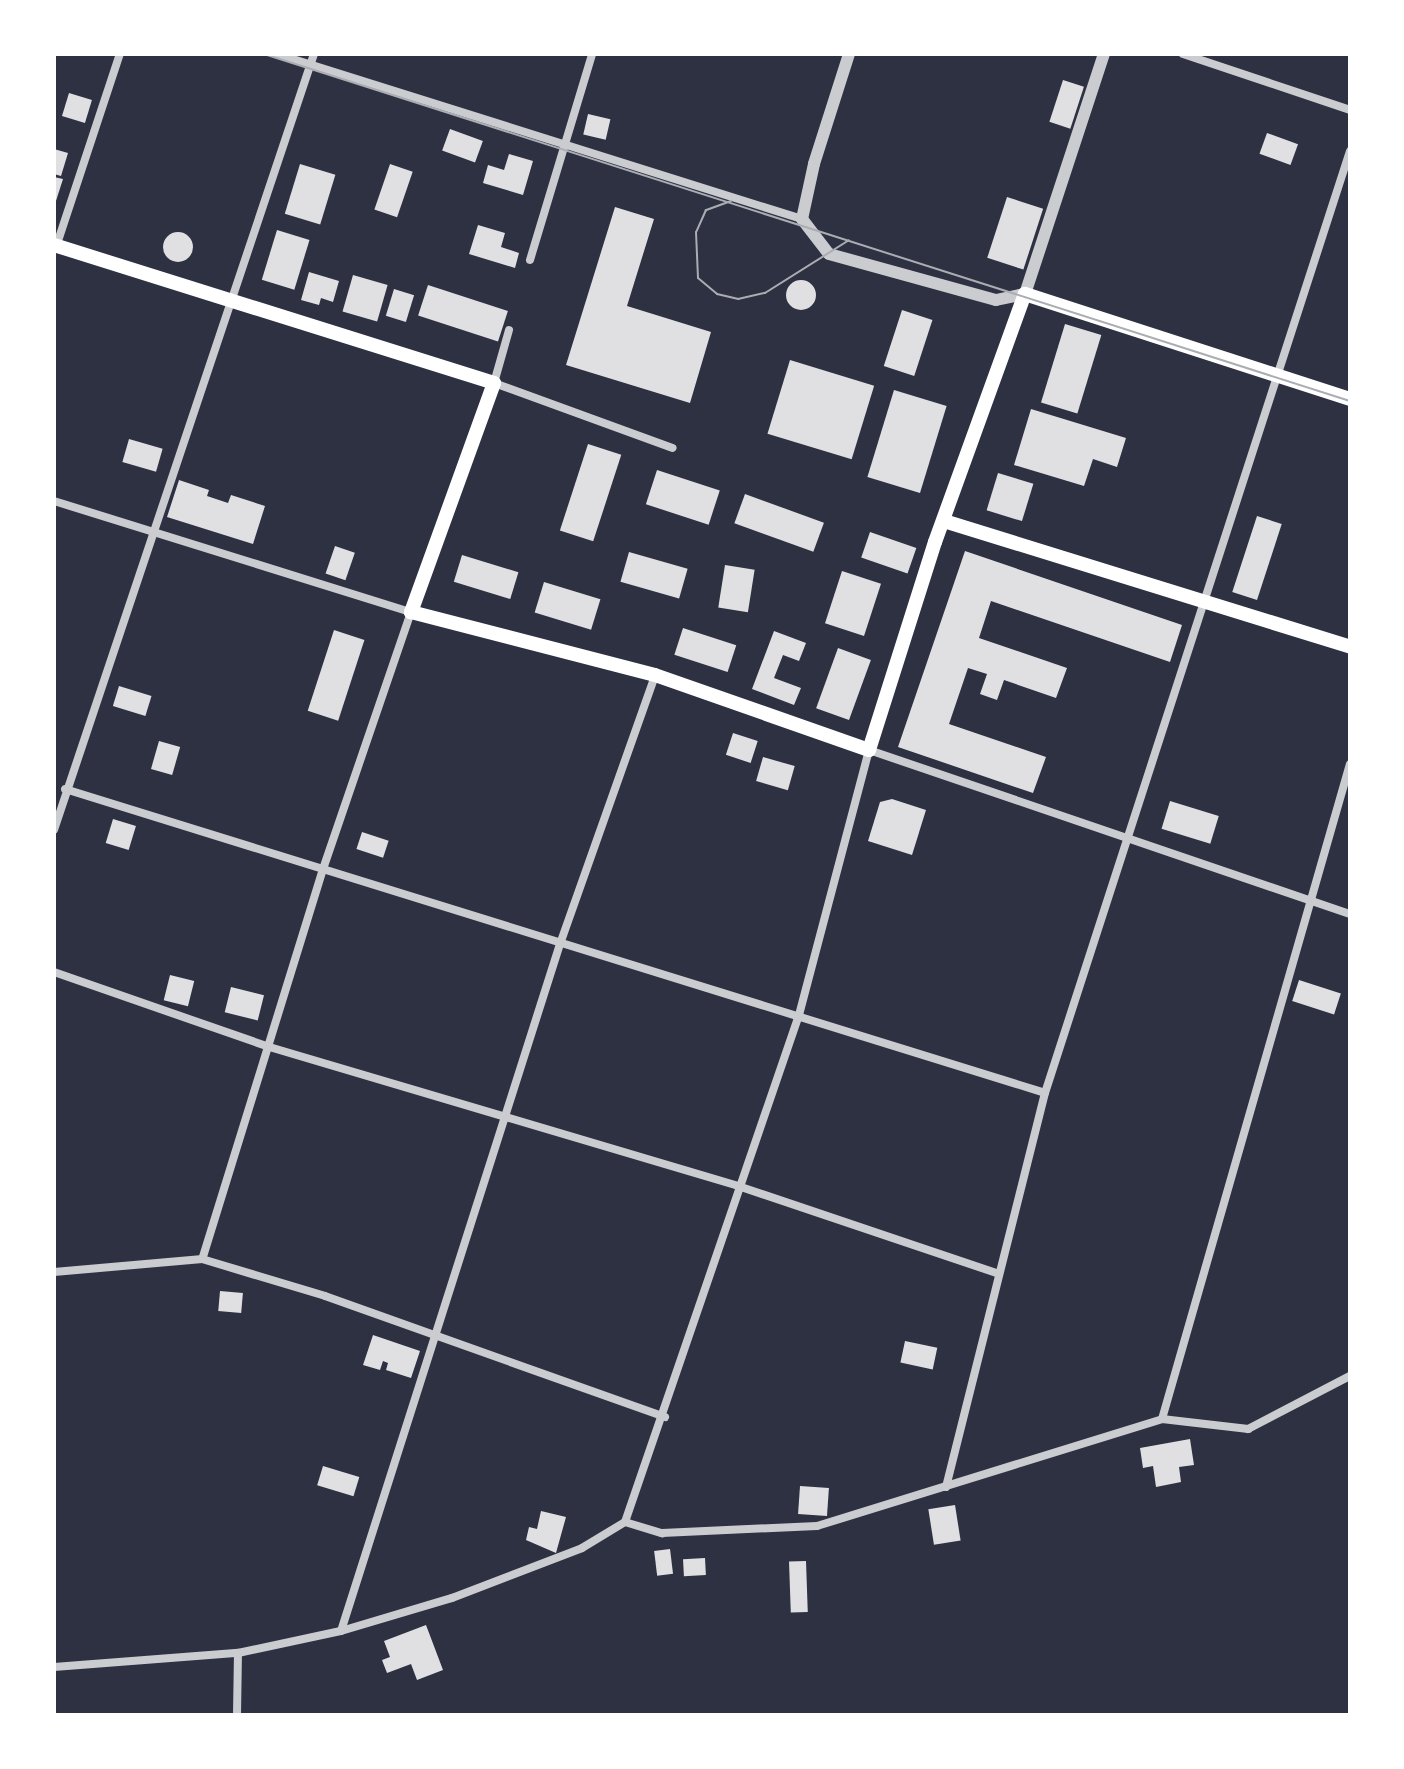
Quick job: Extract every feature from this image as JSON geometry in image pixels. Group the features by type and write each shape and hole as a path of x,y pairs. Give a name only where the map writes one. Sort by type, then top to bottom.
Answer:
{"main road":[{"path":"55,248 494,383 411,612 655,675 869,750 944,521 1025,294 1350,399"},
{"path":"944,521 1202,605 1350,647"}],"street":[{"path":"55,248 120,54"},
{"path":"277,54 802,219 829,254 996,300 1025,294 1104,54"},
{"path":"54,830 228,301 314,54"},
{"path":"530,260 592,54"},
{"path":"802,219 814,164 849,54"},
{"path":"1183,54 1350,110"},
{"path":"946,1487 1045,1093 1129,842 1275,374 1350,151"},
{"path":"509,330 494,383 673,448"},
{"path":"54,501 411,612 323,869 202,1259"},
{"path":"341,1631 560,944 655,675"},
{"path":"54,1667 238,1653 341,1631 452,1598 582,1548 625,1522 665,1417 738,1186 799,1015 869,750 1129,842 1350,914"},
{"path":"1162,1419 1350,764"},
{"path":"65,789 1045,1093"},
{"path":"54,972 266,1046 738,1186 999,1274"},
{"path":"54,1272 202,1259 436,1336 665,1417"},
{"path":"625,1522 662,1533 817,1526 1162,1419 1248,1429 1350,1376"},
{"path":"237,1715 238,1653"}],"building":[{"path":"1063,80 1084,87 1070,129 1049,122"},
{"path":"69,93 92,100 85,123 62,116"},
{"path":"588,114 610,119 606,140 583,134"},
{"path":"450,129 483,141 475,163 442,151"},
{"path":"1267,133 1298,144 1290,165 1259,154"},
{"path":"54,149 68,153 61,176 54,174"},
{"path":"509,154 533,161 523,195 483,183 488,165 504,170"},
{"path":"300,164 335,175 320,225 285,214"},
{"path":"390,164 413,172 397,217 374,209"},
{"path":"54,177 63,179 55,204 54,204"},
{"path":"1007,197 1043,209 1023,270 987,258"},
{"path":"615,207 654,219 627,306 711,332 690,403 566,365"},
{"path":"478,225 505,233 501,247 519,253 515,268 469,254"},
{"path":"277,230 310,240 294,290 262,280"},
{"path":"178,232 189,236 193,247 189,258 178,262 167,258 163,247 167,236"},
{"path":"309,272 339,281 333,302 321,298 319,305 301,300"},
{"path":"353,275 388,285 377,321 343,312"},
{"path":"801,280 811,285 816,295 811,305 801,310 791,305 786,295 791,285"},
{"path":"428,285 508,311 498,341 418,315"},
{"path":"394,289 414,295 406,322 386,316"},
{"path":"902,310 932,320 914,376 884,366"},
{"path":"1065,324 1101,335 1077,414 1041,402"},
{"path":"790,360 874,386 852,459 767,434"},
{"path":"894,390 947,406 920,493 867,477"},
{"path":"1031,409 1126,438 1117,467 1093,459 1084,486 1014,465"},
{"path":"129,439 163,449 156,472 122,462"},
{"path":"588,444 621,455 593,541 560,531"},
{"path":"657,470 720,490 709,525 646,504"},
{"path":"998,473 1033,484 1022,521 987,510"},
{"path":"179,480 209,490 207,496 228,503 231,495 265,506 253,544 167,517"},
{"path":"745,494 824,523 813,552 734,523"},
{"path":"1257,516 1282,524 1257,600 1232,592"},
{"path":"870,532 916,548 908,573 861,558"},
{"path":"335,546 355,553 345,580 326,573"},
{"path":"965,551 1182,625 1170,662 991,601 979,638 1067,668 1056,698 1004,680 997,700 980,694 987,674 968,668 949,724 1046,757 1033,793 898,747"},
{"path":"629,552 688,569 679,599 620,582"},
{"path":"462,555 518,572 510,599 454,582"},
{"path":"725,565 755,570 748,612 718,607"},
{"path":"842,571 881,584 864,636 825,623"},
{"path":"544,582 600,599 591,630 535,613"},
{"path":"683,628 736,645 728,672 674,655"},
{"path":"334,630 364,640 338,721 308,711"},
{"path":"774,631 806,643 799,661 783,655 774,678 801,688 794,705 752,689"},
{"path":"838,648 871,660 849,720 816,708"},
{"path":"119,686 152,696 145,716 113,706"},
{"path":"733,733 758,741 751,763 726,755"},
{"path":"159,741 180,747 172,775 151,769"},
{"path":"763,757 795,766 788,790 756,781"},
{"path":"892,799 926,810 912,855 868,841 880,802"},
{"path":"1170,801 1219,816 1210,844 1162,829"},
{"path":"113,819 136,826 129,850 106,843"},
{"path":"362,832 389,841 383,858 356,849"},
{"path":"170,975 194,981 188,1006 164,1000"},
{"path":"1299,980 1341,994 1334,1015 1292,1001"},
{"path":"231,987 264,995 258,1020 225,1012"},
{"path":"220,1291 243,1293 241,1313 218,1311"},
{"path":"373,1335 420,1351 411,1378 386,1370 388,1363 383,1361 380,1370 363,1365"},
{"path":"905,1341 937,1348 933,1369 900,1363"},
{"path":"1190,1439 1194,1465 1179,1467 1181,1482 1156,1487 1153,1466 1143,1468 1140,1448"},
{"path":"323,1466 359,1477 353,1496 317,1485"},
{"path":"800,1486 829,1488 827,1516 798,1514"},
{"path":"955,1505 961,1541 934,1545 928,1509"},
{"path":"541,1511 566,1517 556,1553 526,1540 529,1527 537,1529"},
{"path":"670,1549 673,1574 657,1576 654,1551"},
{"path":"705,1558 706,1575 684,1576 683,1559"},
{"path":"806,1561 808,1612 791,1613 789,1562"},
{"path":"426,1625 443,1670 417,1680 411,1664 387,1673 382,1660 390,1657 384,1641"}],"tram line":[{"path":"264,54 1350,401"},
{"path":"731,201 706,210 696,232 698,278 717,294 738,299 765,293 849,240"}]}
